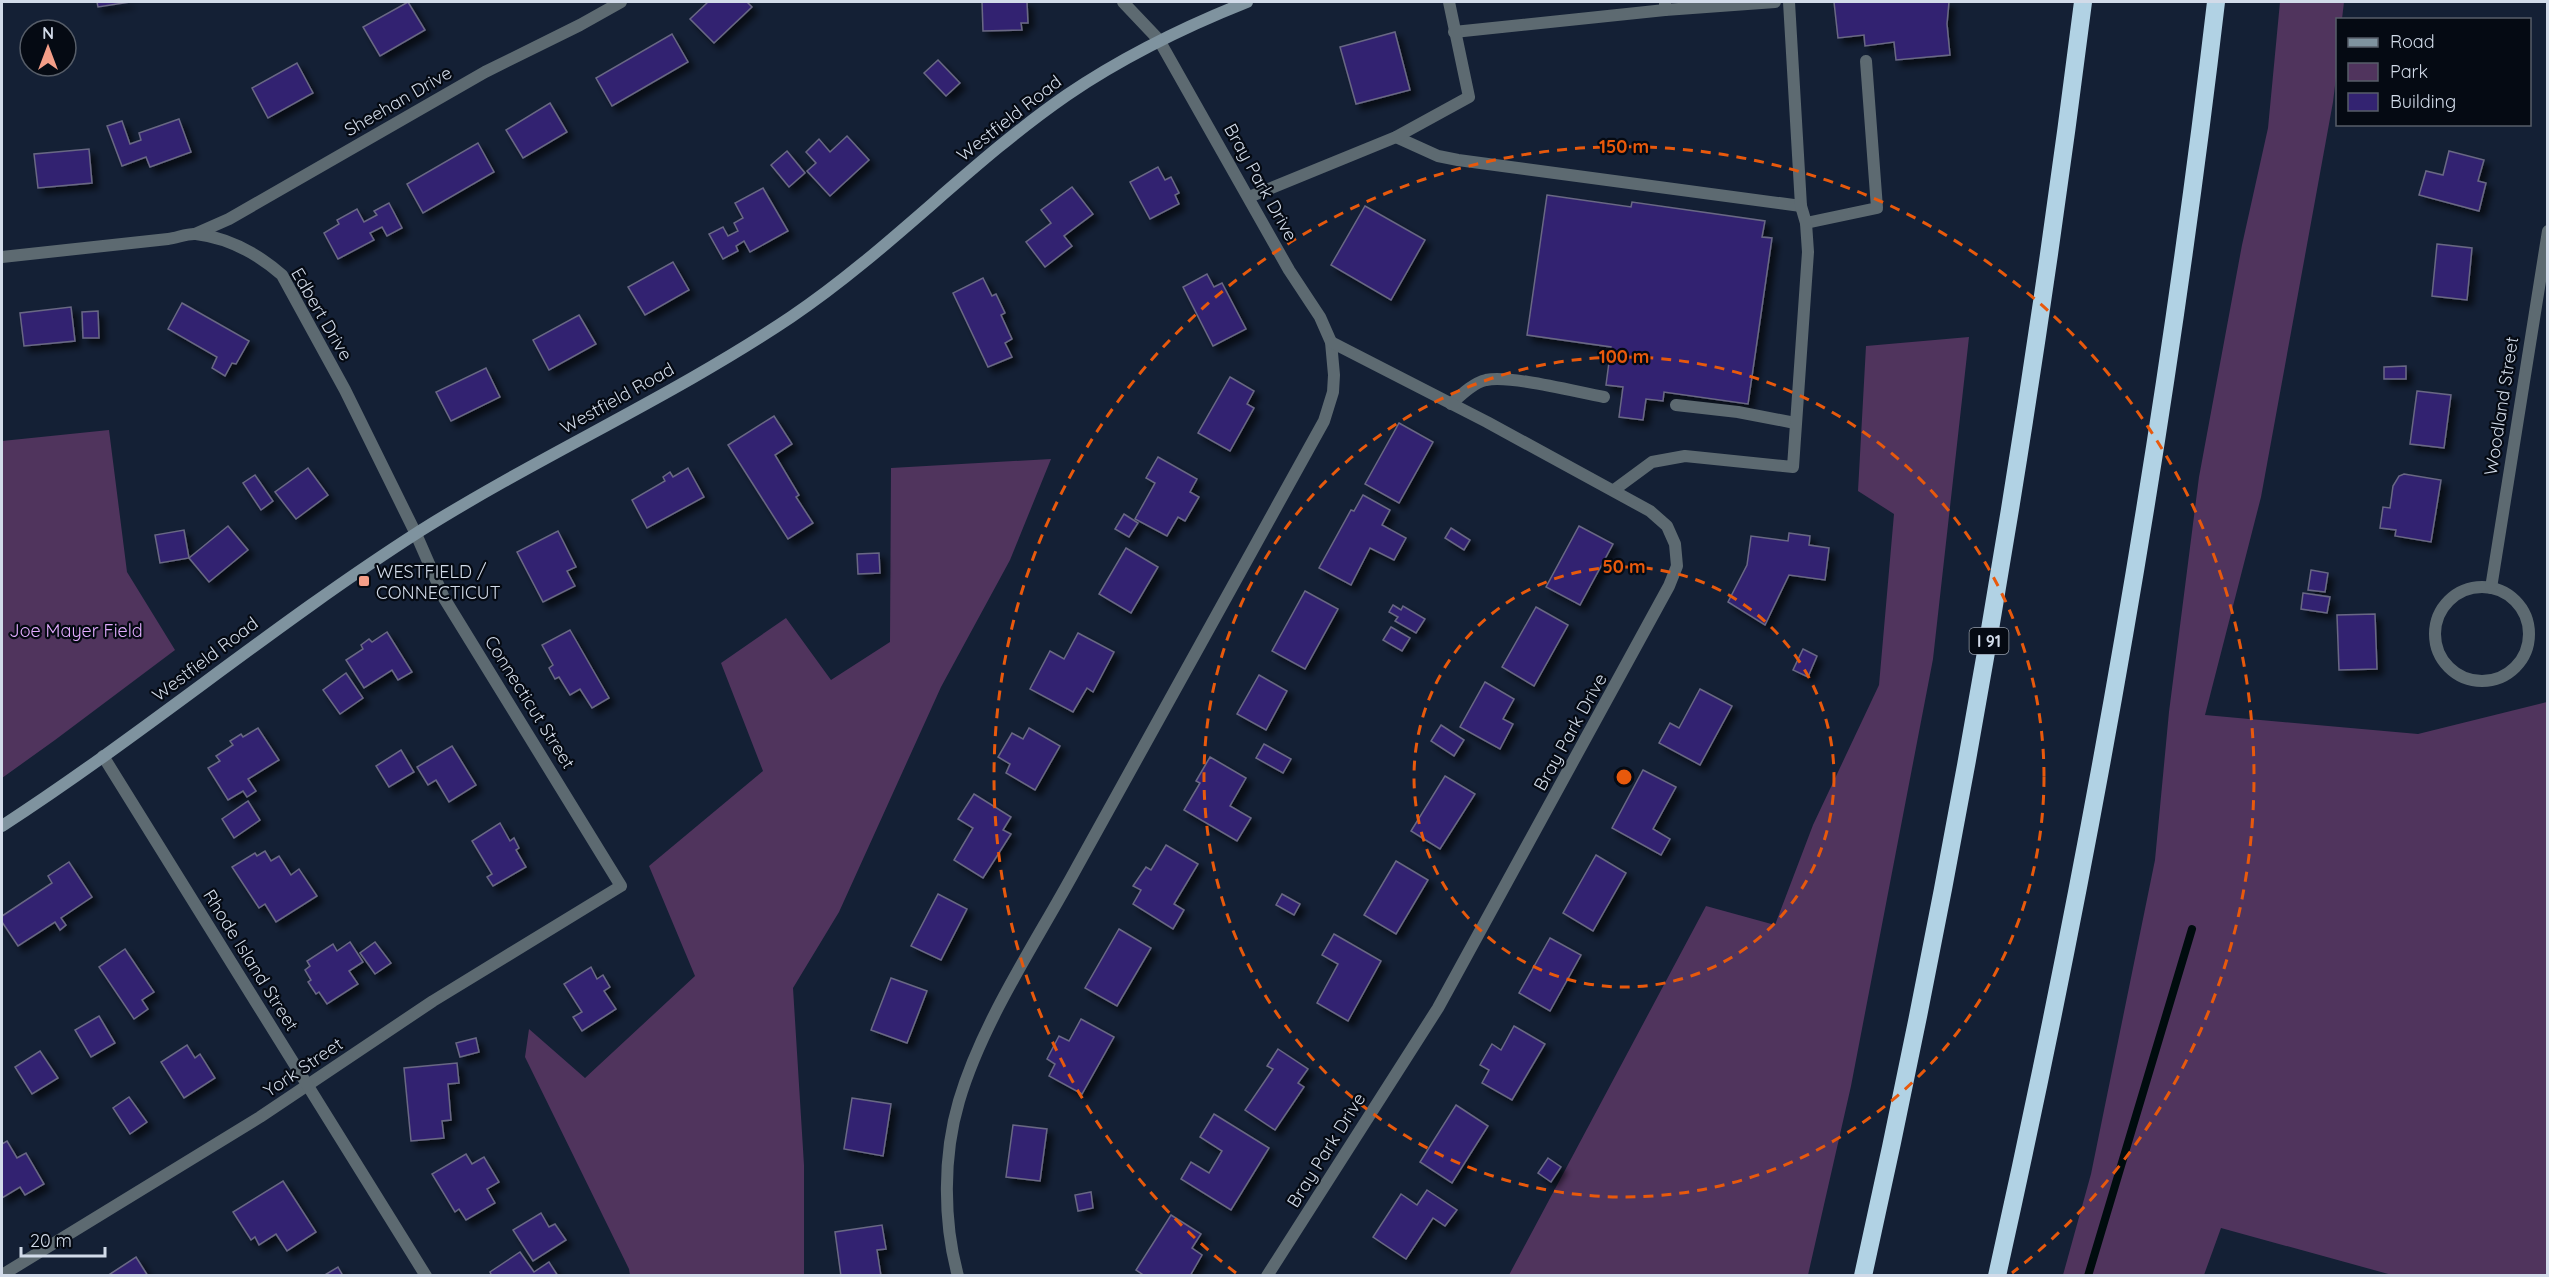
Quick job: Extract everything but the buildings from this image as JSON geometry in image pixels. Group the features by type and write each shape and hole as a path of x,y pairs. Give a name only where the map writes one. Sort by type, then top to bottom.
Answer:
{"highway":[{"name":"I 91","path":"1863,1275 1921,1009 1983,676 2036,353 2083,2"},
{"path":"1997,1275 2067,943 2116,676 2167,360 2216,2"}],"main road":[{"name":"Westfield Road","path":"2,826 103,756 315,601 416,534 522,471 687,381 791,317 860,266 1023,128 1100,73 1159,40 1247,2"}],"street":[{"name":"Sheehan Drive","path":"195,234 229,219 485,72 621,2"},
{"name":"Bray Park Drive","path":"958,1275 949,1220 948,1170 954,1124 967,1078 1015,977 1324,421 1333,392 1334,358 1331,342 1320,317 1289,270 1159,40 1123,2"},
{"path":"1249,197 1396,137 1469,97 1449,2"},
{"path":"1454,32 1665,6 1775,2"},
{"path":"1614,490 1652,462 1685,456 1793,467 1808,252 1806,223 1801,206 1790,2"},
{"path":"1806,223 1877,208 1866,61"},
{"path":"1396,137 1438,156 1458,160 1801,206"},
{"name":"Woodland Street","path":"2491,588 2547,231"},
{"name":"Edbert Drive","path":"2,257 195,234 246,249 257,255 282,275 345,390 416,534"},
{"name":"Bray Park Drive","path":"1267,1275 1438,1008 1674,576 1677,551 1667,526 1650,511 1331,342"},
{"path":"1451,404 1469,388 1485,380 1503,379 1604,397"},
{"path":"1676,405 1738,412 1795,423"},
{"name":"Connecticut Street","path":"416,534 444,598 621,886"},
{"path":"2472,588 2491,588 2501,591 2517,603 2527,620 2528,640 2521,659 2507,673 2488,680 2468,679 2452,670 2439,655 2435,637 2437,618 2454,595 2472,588"},
{"name":"Rhode Island Street","path":"103,756 426,1275"},
{"name":"York Street","path":"2,1275 309,1086 441,996 621,886"}],"green space":[{"path":"2280,2 2344,2 2342,18 2336,18 2336,77 2333,102 2261,497 2205,715 2418,734 2547,702 2547,1275 2392,1275 2221,1228 2204,1275 2063,1275 2091,1174 2155,860 2169,712 2199,477 2242,245 2268,128"},
{"path":"1969,337 1933,659 1851,1086 1808,1275 1509,1275 1706,906 1775,925 1813,825 1879,685 1894,514 1858,491 1866,346"},
{"name":"Joe Mayer Field","path":"109,430 127,572 175,650 2,778 2,441"},
{"path":"1051,459 1010,560 941,687 839,912 793,988 804,1165 804,1275 630,1275 525,1057 529,1029 585,1078 695,976 649,866 763,771 721,663 786,618 831,680 890,642 891,468"}],"waterway":[{"path":"2088,1276 2192,929"}],"place":[{"name":"WESTFIELD / CONNECTICUT","path":"364,581"}]}
